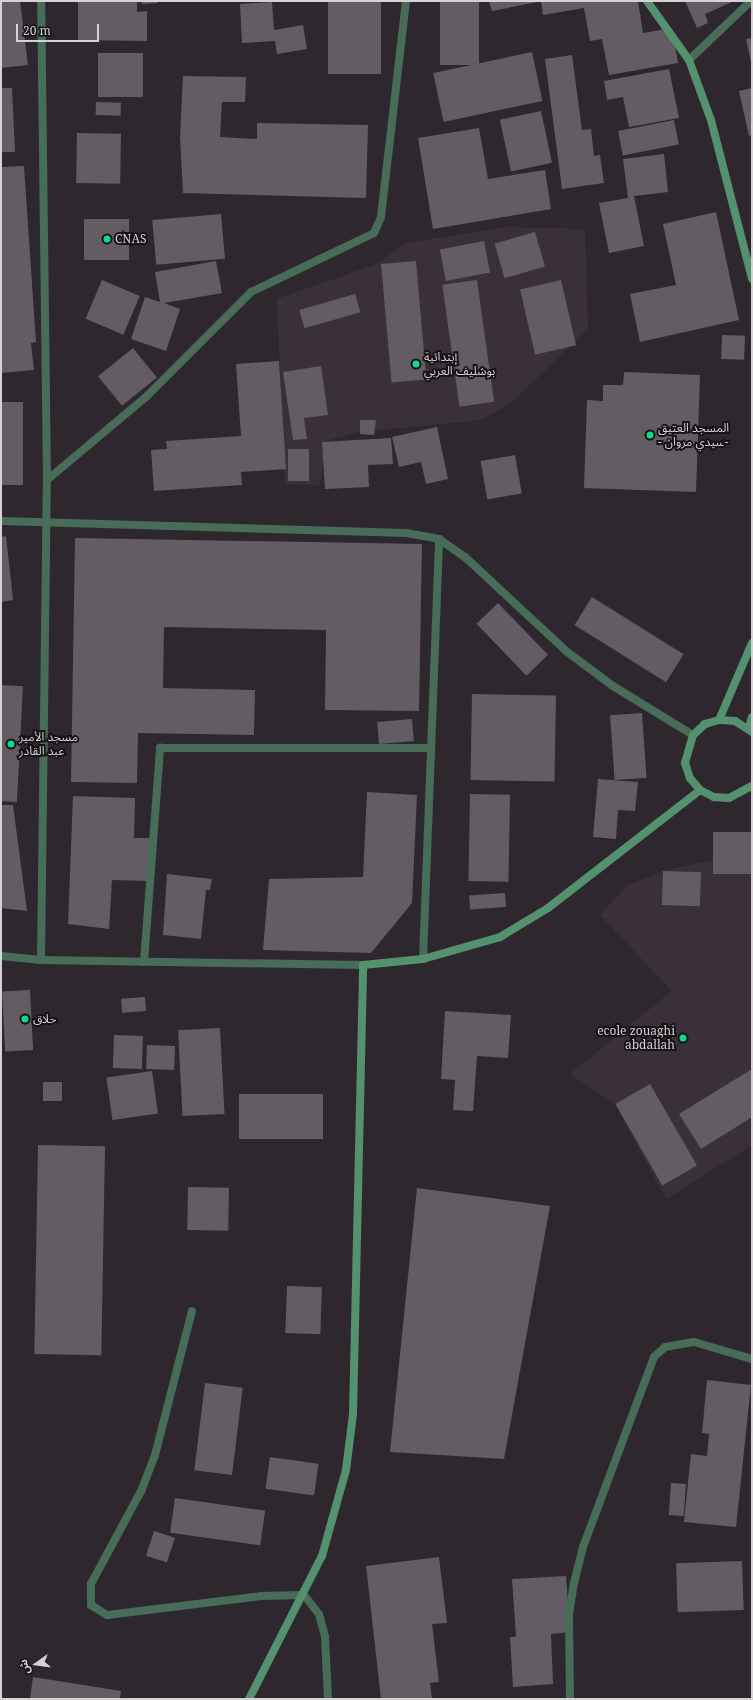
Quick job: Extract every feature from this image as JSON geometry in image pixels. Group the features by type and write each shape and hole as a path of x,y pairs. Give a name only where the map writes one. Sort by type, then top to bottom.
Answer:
{"street":[{"path":"41,1 47,480 45,521 41,960"},
{"path":"47,480 147,396 251,292 374,233 380,217 406,1"},
{"path":"647,1 689,60 711,120 752,279"},
{"path":"689,60 751,1"},
{"path":"1,521 45,521 406,533 439,539 465,557 566,651 613,686 693,734"},
{"path":"423,959 439,539"},
{"path":"720,720 752,643"},
{"path":"752,717 750,730 720,720 705,724 693,734 685,763 690,778 700,790 714,797 729,798 752,786"},
{"path":"144,962 160,748 431,748"},
{"path":"1,956 41,960 363,965 423,959 500,937 548,908 700,790"},
{"path":"249,1699 304,1595 322,1556 346,1470 353,1414 363,965"},
{"path":"192,1311 155,1456 141,1491 91,1584 91,1605 107,1615 261,1596 304,1595"},
{"path":"570,1699 570,1614 574,1583 583,1547 654,1357 665,1347 694,1342 752,1359"},
{"path":"304,1595 319,1614 325,1637 328,1699"}],"shaded area":[{"name":"إبتدائية بوشليف العربي","path":"507,227 585,229 588,329 514,400 482,420 358,432 326,441 320,485 285,484 277,299 377,264 406,243"},
{"name":"ecole zouaghi abdallah","path":"752,832 752,1145 666,1199 615,1104 570,1074 672,991 600,915 628,885 663,871 714,860 713,834"}],"building":[{"path":"1,1 20,1 28,65 1,68"},
{"path":"78,1 137,1 137,12 147,11 147,41 78,40"},
{"path":"142,1 157,1 158,3 142,4"},
{"path":"328,1 381,1 381,74 328,74"},
{"path":"440,1 479,1 479,65 440,65"},
{"path":"489,1 538,1 538,2 492,11"},
{"path":"541,1 638,1 643,33 672,28 678,63 609,75 602,39 590,41 584,8 543,15"},
{"path":"685,1 734,1 705,14 708,23 697,28"},
{"path":"272,2 274,30 303,25 307,49 277,54 275,41 242,43 240,4"},
{"path":"752,38 752,62 751,62 746,39"},
{"path":"532,52 542,101 444,122 433,73"},
{"path":"98,53 143,53 143,97 98,97"},
{"path":"572,55 582,130 591,129 594,156 600,155 604,183 562,189 545,59"},
{"path":"669,69 679,118 629,127 623,97 607,100 604,81"},
{"path":"183,76 246,77 245,102 222,102 220,137 257,139 257,123 368,125 366,198 183,193 180,137"},
{"path":"1,88 12,88 15,152 1,152"},
{"path":"752,88 752,135 749,136 739,91"},
{"path":"96,102 121,103 121,116 96,115"},
{"path":"541,111 552,163 511,172 500,120"},
{"path":"674,120 679,145 623,155 618,131"},
{"path":"479,128 488,179 545,170 551,209 433,229 418,138"},
{"path":"77,133 121,134 120,184 76,183"},
{"path":"664,154 668,192 634,196 644,246 609,253 599,203 628,198 623,159"},
{"path":"24,166 36,342 31,343 34,370 1,373 1,167"},
{"path":"716,212 739,320 640,342 630,294 676,285 663,224"},
{"path":"221,214 225,259 156,265 152,220"},
{"name":"CNAS","path":"84,219 129,219 129,260 84,260"},
{"path":"535,232 545,267 505,278 495,244"},
{"path":"484,241 490,272 446,281 440,250"},
{"path":"216,261 222,293 164,303 180,309 166,351 131,339 145,297 160,302 155,272"},
{"path":"416,261 426,380 392,383 381,264"},
{"path":"102,280 140,296 123,335 86,319"},
{"path":"477,280 494,402 459,407 442,285"},
{"path":"561,280 576,345 535,355 520,289"},
{"path":"355,294 360,312 304,328 299,310"},
{"path":"722,335 745,336 744,360 721,359"},
{"path":"133,348 157,378 122,406 98,376"},
{"path":"279,361 286,469 241,472 242,485 154,491 151,450 167,449 166,441 241,436 236,364"},
{"path":"321,366 328,415 304,418 307,439 293,440 283,372"},
{"path":"624,372 700,375 696,492 584,488 587,400 603,401 603,385 623,385"},
{"path":"1,402 23,402 23,485 1,485"},
{"path":"360,420 376,420 374,435 360,434"},
{"path":"437,427 448,479 426,484 421,462 399,467 392,437"},
{"path":"391,438 393,464 368,465 369,487 325,489 322,442"},
{"path":"288,449 309,449 309,481 288,481"},
{"path":"515,455 522,493 487,499 481,461"},
{"path":"6,536 13,600 1,602 1,537"},
{"path":"75,538 422,544 419,711 325,710 326,630 164,627 163,688 255,690 254,735 138,733 137,783 71,782"},
{"path":"592,597 684,654 666,682 575,625"},
{"path":"498,603 548,655 526,676 476,624"},
{"name":"مسجد الأمير عبد القادر","path":"1,685 23,686 17,802 1,801"},
{"path":"472,694 556,695 554,781 470,780"},
{"path":"642,713 647,778 615,780 610,715"},
{"path":"412,719 414,741 379,744 377,722"},
{"path":"598,779 638,782 635,811 618,810 616,839 593,837"},
{"path":"367,792 417,795 412,903 371,953 263,950 269,879 363,877"},
{"path":"470,794 510,795 508,882 468,881"},
{"path":"73,796 135,798 134,838 150,838 149,881 112,880 109,929 68,924"},
{"path":"1,805 13,805 27,911 1,908"},
{"path":"713,832 752,832 752,874 713,874"},
{"path":"663,871 701,872 700,906 662,905"},
{"path":"167,874 212,879 210,890 206,890 201,939 163,935"},
{"path":"505,893 506,907 470,909 469,896"},
{"path":"30,990 33,1050 5,1051 2,991"},
{"path":"145,997 146,1011 122,1013 121,999"},
{"path":"445,1011 511,1015 508,1058 477,1056 473,1111 453,1110 455,1080 441,1079"},
{"path":"220,1028 225,1114 183,1116 178,1030"},
{"path":"114,1035 143,1036 142,1069 113,1068"},
{"path":"147,1045 175,1046 174,1070 146,1069"},
{"path":"752,1069 752,1117 701,1149 679,1114"},
{"path":"152,1071 158,1114 112,1120 106,1077"},
{"path":"43,1082 62,1082 62,1101 43,1101"},
{"path":"650,1084 697,1165 662,1185 615,1104"},
{"path":"239,1094 323,1094 323,1139 239,1139"},
{"path":"38,1145 105,1146 101,1355 34,1354"},
{"path":"188,1187 229,1188 228,1231 187,1230"},
{"path":"417,1188 550,1206 504,1459 390,1452"},
{"path":"287,1286 322,1287 320,1334 285,1333"},
{"path":"707,1380 751,1385 736,1527 684,1522 691,1454 707,1456 709,1434 702,1433"},
{"path":"205,1383 243,1388 232,1475 194,1470"},
{"path":"270,1457 319,1464 314,1496 266,1489"},
{"path":"671,1483 686,1484 684,1516 669,1515"},
{"path":"175,1498 265,1511 260,1545 170,1533"},
{"path":"154,1531 175,1538 167,1563 146,1556"},
{"path":"439,1557 447,1623 432,1624 439,1682 430,1683 432,1699 381,1699 366,1566"},
{"path":"742,1561 744,1610 678,1612 676,1563"},
{"path":"566,1576 570,1632 551,1634 553,1684 513,1687 510,1637 516,1637 512,1579"},
{"path":"33,1677 121,1691 120,1699 30,1699"}],"place":[{"name":"CNAS","path":"107,239"},
{"name":"إبتدائية بوشليف العربي","path":"416,364"},
{"name":"المسجد العتيق - سيدي مروان-","path":"650,435"},
{"name":"مسجد الأمير عبد القادر","path":"11,744"},
{"name":"حلاق","path":"25,1019"},
{"name":"ecole zouaghi abdallah","path":"683,1038"}]}
